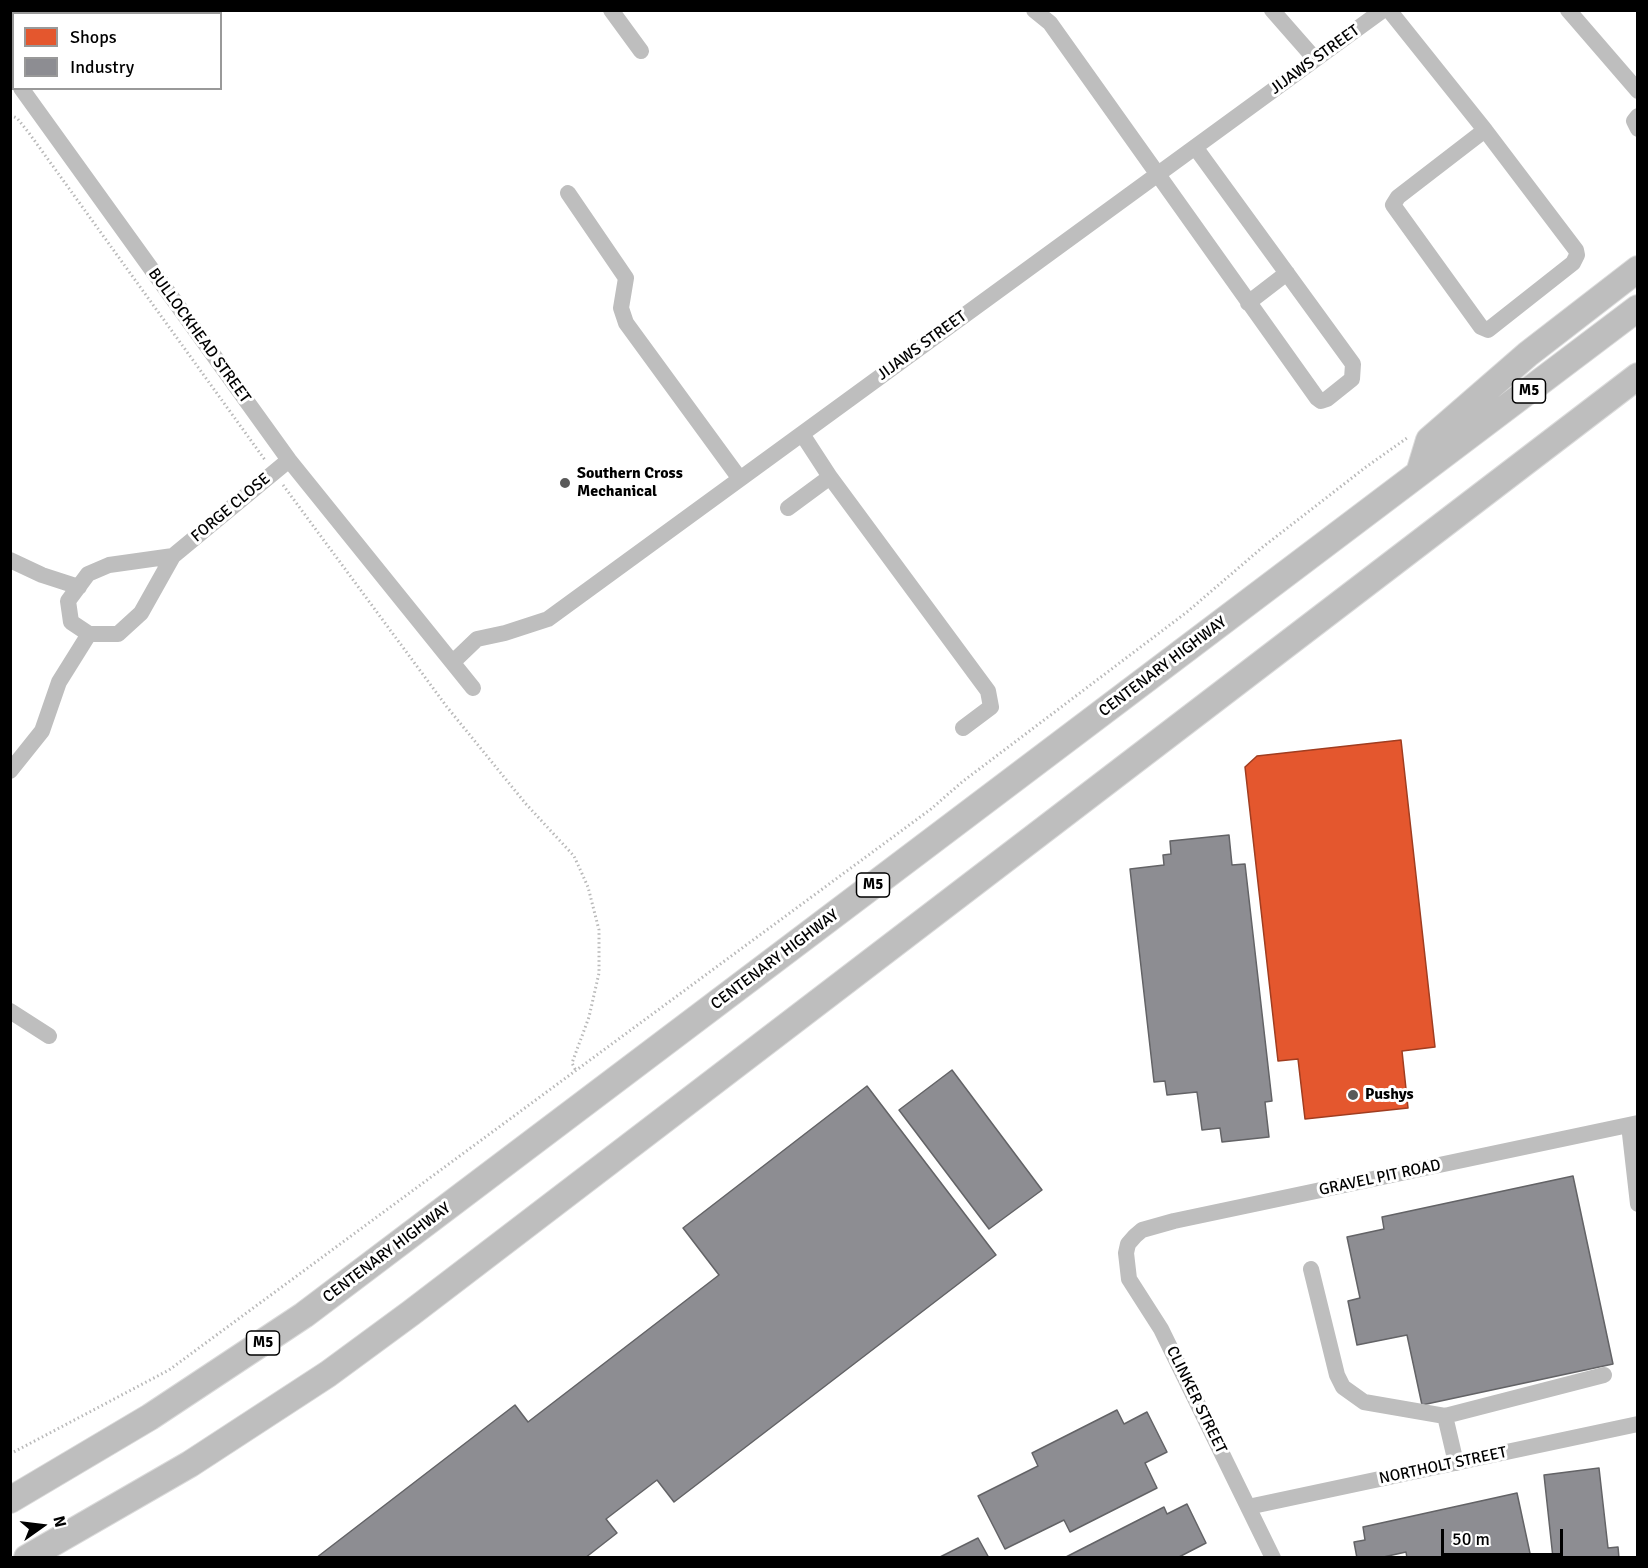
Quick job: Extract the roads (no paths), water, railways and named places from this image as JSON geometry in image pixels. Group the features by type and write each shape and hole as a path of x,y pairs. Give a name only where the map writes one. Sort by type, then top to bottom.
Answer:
{"highway":[{"path":"1419,473 1430,440 1437,432 1560,328 1638,269"},
{"name":"CENTENARY HIGHWAY","path":"10,1500 150,1417 304,1316 1638,308"},
{"path":"27,1557 52,1549 190,1464 328,1374 402,1320 1638,376"}],"street":[{"path":"611,10 641,51"},
{"path":"1035,10 1050,23 1156,175 1317,398 1321,401 1327,399 1352,379 1353,364 1195,147"},
{"path":"1272,10 1315,59"},
{"name":"JIJAWS STREET","path":"453,662 477,639 505,633 548,619 1383,10"},
{"path":"1389,10 1485,130 1577,255 1573,263 1488,330 1481,327 1393,205 1398,197 1485,130"},
{"path":"1568,10 1638,91"},
{"name":"BULLOCKHEAD STREET","path":"22,90 289,460 453,662"},
{"path":"1638,116 1634,121 1638,129"},
{"path":"568,193 626,278 621,308 626,323 740,479"},
{"path":"1248,303 1287,273"},
{"path":"802,434 830,477 988,691 991,707 963,728"},
{"name":"FORGE CLOSE","path":"89,634 118,634 141,613 173,556 289,460"},
{"path":"788,508 830,477"},
{"path":"10,771 42,731 60,682 89,634 71,622 68,601 88,574 109,565 173,556"},
{"path":"10,560 42,575 79,586"},
{"path":"10,573 42,575"},
{"path":"453,662 473,688"},
{"path":"10,1011 49,1036"},
{"path":"1633,1124 1638,1204"},
{"name":"GRAVEL PIT ROAD","path":"1128,1244 1142,1230 1174,1221 1633,1124"},
{"name":"CLINKER STREET","path":"1128,1244 1125,1259 1129,1280 1161,1329 1273,1557"},
{"path":"1311,1269 1336,1375 1343,1387 1364,1402 1445,1416 1604,1376"},
{"path":"1445,1416 1456,1463"},
{"name":"NORTHOLT STREET","path":"1248,1508 1638,1424"}],"place":[{"name":"Southern Cross Mechanical","path":"565,483"},
{"name":"Pushys","path":"1353,1095"}]}
